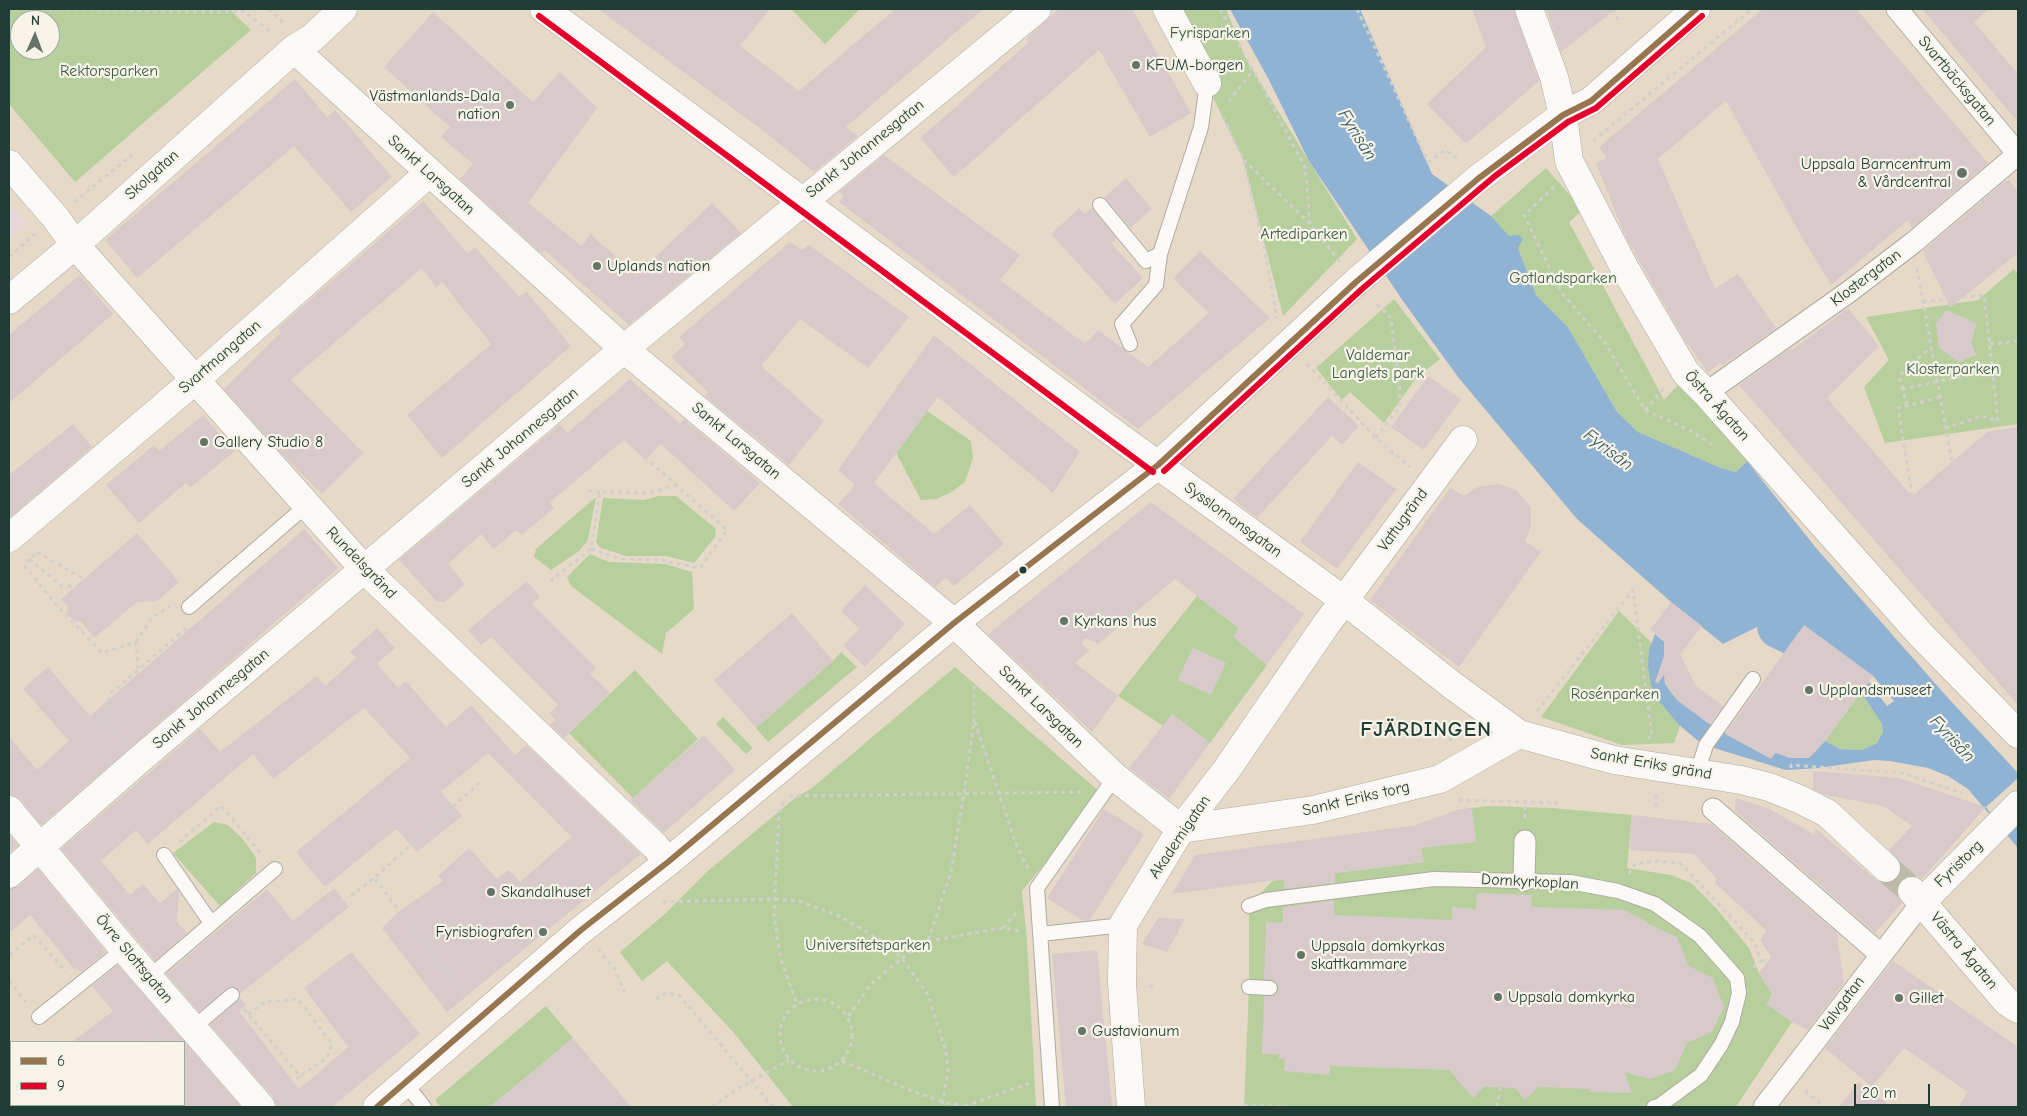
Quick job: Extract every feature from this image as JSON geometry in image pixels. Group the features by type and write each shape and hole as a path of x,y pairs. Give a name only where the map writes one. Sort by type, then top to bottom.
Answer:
{"street":[{"name":"Skolgatan","path":"9,300 74,245 286,37 322,9"},
{"name":"Skolgatan","path":"286,37 312,38 343,9"},
{"name":"Sysslomansgatan","path":"544,9 1158,465 1345,601"},
{"name":"Sankt Johannesgatan","path":"9,874 140,759 624,349 802,200 1037,9"},
{"path":"1167,9 1207,83"},
{"name":"Östra Ågatan","path":"1530,9 1551,69 1563,115 1569,161 1624,267 1686,373 1706,393 1921,635 2018,734"},
{"path":"377,1107 582,930 668,862 954,623 1158,465 1348,272 1563,115 1591,101 1696,9"},
{"name":"Svartbäcksgatan","path":"1897,9 2018,154"},
{"name":"Sankt Larsgatan","path":"286,37 350,101 624,349 954,623 1110,785 1181,829"},
{"name":"Klostergatan","path":"1706,393 1850,291 1914,242 2018,154"},
{"name":"Rundelsgränd","path":"9,164 74,245 365,570 654,846 668,862"},
{"name":"Svartmangatan","path":"12,535 195,380 429,173"},
{"name":"Vattugränd","path":"1345,601 1463,440"},
{"name":"Sankt Eriks gränd","path":"1345,601 1452,685 1520,734 1614,760 1741,780 1769,787 1827,813 1886,868"},
{"name":"Akademigatan","path":"1131,1107 1122,983 1123,926 1181,829 1227,769 1345,601"},
{"name":"Sankt Eriks torg","path":"1181,829 1313,810 1440,779 1520,734"},
{"name":"Fyristorg","path":"1918,896 1996,828 2018,805"},
{"path":"1713,809 1880,954"},
{"name":"Övre Slottsgatan","path":"9,810 124,949 193,1028 263,1103"},
{"path":"1524,880 1525,841"},
{"name":"Valvgatan","path":"1764,1107 1880,954 1918,896"},
{"name":"Västra Ågatan","path":"1918,896 2007,1002 2018,1009"}],"lane":[{"path":"1130,344 1122,324 1156,285 1160,254 1201,127 1207,83"},
{"path":"1100,205 1146,261 1160,254"},
{"path":"189,607 307,505"},
{"path":"1697,774 1706,745 1752,679"},
{"path":"1052,1107 1037,888 1110,785"},
{"path":"164,856 211,923"},
{"path":"149,977 275,869"},
{"name":"Domkyrkoplan","path":"1249,906 1266,900 1434,879 1570,882 1618,891 1654,904 1700,936 1737,978"},
{"path":"1041,934 1123,926"},
{"path":"40,1017 124,949"},
{"path":"1654,1107 1701,1075 1706,1068 1732,1022 1738,993 1737,978"},
{"path":"1249,987 1270,988"},
{"path":"193,1028 232,995"},
{"path":"405,1084 424,1107"}],"path":[{"path":"33,9 244,12"},
{"path":"241,9 286,37"},
{"path":"268,9 286,37"},
{"path":"1220,9 1305,167 1310,224"},
{"path":"1357,9 1428,162 1445,150 1458,159"},
{"path":"1613,9 1618,20"},
{"path":"1722,450 1689,430 1646,410 1606,344 1561,292 1524,215 1555,185 1569,161 1752,9"},
{"path":"1226,104 1250,74 1251,66"},
{"path":"1220,112 1243,159 1263,241 1277,320"},
{"path":"1243,159 1310,224 1348,272"},
{"path":"1914,242 1922,302 1952,462"},
{"path":"1922,302 1984,295 1998,421 1982,416 1946,428"},
{"path":"1376,438 1399,408 1400,392 1392,318 1377,304"},
{"path":"1055,366 1081,341"},
{"path":"1990,344 2018,341"},
{"path":"1906,405 1899,376 1931,346"},
{"path":"1305,362 1376,438 1431,482"},
{"path":"1902,389 1993,370"},
{"path":"2018,373 2018,379"},
{"path":"1912,496 1898,408 1941,397"},
{"path":"590,549 621,559 661,560 700,568 727,530 650,462"},
{"path":"588,491 650,493 676,485"},
{"path":"550,581 590,549 600,492"},
{"path":"12,535 84,579"},
{"path":"37,552 24,565 53,601 102,653 136,642"},
{"path":"29,559 62,586 76,586"},
{"path":"1520,734 1633,590 1652,737 1642,738"},
{"path":"102,720 111,693 138,670 193,623 189,607 168,605 152,618 136,642 138,670"},
{"path":"928,941 951,872 974,721 974,677"},
{"path":"1539,709 1548,712"},
{"path":"974,721 1018,847 1037,888"},
{"path":"1791,765 1902,773 1962,793"},
{"path":"351,896 374,878 479,783"},
{"path":"797,1004 780,956 774,915 779,811 787,796 999,793 1110,785"},
{"path":"1455,800 1558,803"},
{"path":"164,856 221,806 275,869"},
{"path":"1618,891 1635,864 1656,861 1680,863 1755,943 1761,961"},
{"path":"374,878 483,1016"},
{"path":"663,902 774,899 799,901 839,916 879,940 902,958 928,995 940,1032 948,1069 942,1107"},
{"path":"848,1016 871,984 902,958 928,941 1003,928 1041,934"},
{"path":"582,930 614,968 626,995"},
{"path":"9,955 34,935 78,986"},
{"path":"1737,978 1761,961 1768,960"},
{"path":"9,981 40,1017"},
{"path":"656,999 664,993 679,995 750,1082 773,1107"},
{"path":"232,995 300,1076"},
{"path":"248,1014 265,1002 298,999 332,1044 327,1058 263,1103"},
{"path":"812,999 824,999 835,1004 848,1016 852,1027 853,1042 849,1052 842,1061 831,1069 819,1072 800,1068 789,1060 780,1043 781,1026 786,1014 797,1004 812,999"},
{"path":"712,1107 750,1082 789,1060"},
{"path":"842,1061 943,1102 966,1107 1050,1075"},
{"path":"1496,1107 1500,1088"},
{"path":"1244,1105 1288,1107"}],"shaded area":[{"path":"9,205 27,223 9,239"}],"green space":[{"name":"Rektorsparken","path":"9,9 229,9 251,30 75,182 9,104"},
{"path":"791,9 857,9 858,11 825,44"},
{"name":"Artediparken","path":"1170,9 1226,9 1246,59 1357,239 1283,316 1243,159"},
{"name":"Gotlandsparken","path":"1546,168 1583,210 1569,222 1664,400 1679,384 1747,461 1736,472 1721,468 1638,432 1617,412 1568,327 1536,295 1518,248 1491,216"},
{"name":"Klosterparken","path":"2014,269 2018,274 2018,424 1885,443 1864,387 1889,360 1866,317 1978,300"},
{"name":"Valdemar Langlets park","path":"1394,299 1440,359 1416,378 1384,423 1350,392 1342,400 1316,368"},
{"path":"927,411 971,441 973,458 965,482 950,493 936,499 921,500 896,453"},
{"path":"658,496 676,496 716,529 715,537 694,563 666,556 626,556 601,548 596,543 603,498 644,500"},
{"path":"596,497 588,540 579,551 551,570 534,557 536,549"},
{"path":"590,554 609,562 665,564 692,572 694,609 666,633 662,654 571,586 567,577"},
{"path":"1197,596 1239,628 1234,637 1267,665 1210,743 1172,714 1163,726 1118,696","holes":["1193,648 1225,663 1211,694 1178,680"]},
{"name":"Rosénparken","path":"1619,611 1658,649 1659,683 1683,717 1674,743 1622,745 1541,717"},
{"path":"841,652 857,667 768,742 756,728"},
{"name":"Universitetsparken","path":"955,667 1101,793 1022,891 1027,941 1036,1107 793,1107 734,1033 667,961 642,981 620,952 666,913 709,870 795,798 812,788"},
{"path":"635,670 698,739 633,798 569,733"},
{"path":"1861,692 1882,724 1883,732 1877,743 1862,750 1840,749 1825,741"},
{"path":"723,717 753,748 746,754 716,724"},
{"path":"1489,806 1552,808 1632,815 1627,868 1671,875 1691,883 1716,908 1749,948 1759,973 1772,994 1767,1004 1792,1022 1736,1107 1244,1107 1249,987 1249,906 1272,881 1423,862 1417,825 1457,810"},
{"path":"214,822 228,825 243,839 256,858 256,873 220,906 173,853"},
{"path":"546,1006 573,1038 490,1107 440,1107 435,1100"}],"water":[{"name":"Fyrisån","path":"1230,9 1360,9 1432,174 1491,216 1509,236 1519,235 1523,239 1518,248 1536,295 1568,327 1617,412 1638,432 1721,468 1736,472 1747,461 1816,548 1948,698 2018,773 2018,848 1968,789 1948,776 1928,768 1874,760 1819,768 1786,770 1714,748 1697,740 1678,724 1660,702 1651,686 1648,666 1649,650 1655,634 1667,644 1664,656 1665,684 1677,700 1708,723 1733,737 1790,758 1802,758 1813,754 1825,741 1840,749 1862,750 1877,743 1883,732 1882,724 1861,692 1869,682 1887,706 1894,701 1873,676 1804,625 1779,616 1723,644 1671,602 1577,519 1458,377 1403,301 1309,161 1269,80"}],"pier":[{"path":"2018,778 2018,821 2005,833 1986,807"}],"building":[{"path":"598,9 770,9 740,46 799,91 895,9 983,9 846,127 858,136 814,172 761,129"},
{"path":"1059,9 1132,9 1191,113 1150,137 1099,50 954,177 920,138 1029,42 1026,39"},
{"path":"1472,9 1514,9 1539,81 1466,144 1427,104 1486,47"},
{"path":"1546,9 1616,9 1561,52"},
{"path":"1763,9 1856,9 1988,163 1912,228 1908,220 1831,285 1799,232 1726,101 1658,159 1715,289 1738,274 1776,328 1722,366 1720,363 1708,372 1684,339 1625,236 1596,163 1607,158 1599,147"},
{"path":"1922,9 1989,9 1974,22 2018,74 2018,122"},
{"path":"433,12 533,102 560,72 597,108 528,203 582,246 590,234 637,275 712,203 741,233 629,325 544,250 542,253 539,251 460,179 473,164 441,137 450,127 384,67"},
{"path":"295,79 327,117 335,110 392,177 351,212 294,146 137,278 105,240"},
{"path":"884,155 1020,255 1000,280 1085,344 1098,330 1148,367 1209,313 1173,279 1200,251 1270,318 1138,429 839,202 844,196 839,192"},
{"path":"1126,178 1152,209 1130,228 1104,197"},
{"path":"2009,180 2018,192 2018,253 1950,308 1923,251 2004,182"},
{"path":"423,201 467,253 475,247 519,297 527,292 571,346 442,458 407,415 491,344 442,282 436,288 422,268 291,380 363,453 322,494 282,454 224,389 281,332 278,328"},
{"path":"1079,208 1085,214 1092,208 1117,239 1111,243 1143,278 1115,304 1051,234"},
{"path":"790,242 802,250 809,245 909,317 868,368 800,319 761,366 824,421 789,465 705,396 708,392 671,357 685,344 679,337"},
{"path":"80,275 113,314 9,403 9,335"},
{"path":"1848,308 1879,346 1827,398 1912,496 1987,432 2018,427 2018,705 1739,385 1791,348 1792,350"},
{"path":"1947,310 1977,324 1971,342 1976,355 1959,362 1939,348 1936,323"},
{"path":"934,335 1080,452 1053,493 938,397 874,483 934,534 970,505 1004,544 954,586 946,578 935,587 838,504 855,485 838,470"},
{"path":"1428,376 1461,399 1424,450 1391,427"},
{"path":"630,379 680,424 684,419 760,483 734,511 661,444 646,460 624,440 550,502 554,508 522,535 516,530 494,549 481,534 448,564 465,584 445,602 437,602 399,560 560,424 567,433"},
{"path":"1328,397 1359,426 1342,445 1332,436 1257,518 1233,499"},
{"path":"203,415 235,451 190,488 186,483 139,523 106,485 154,445 159,451"},
{"path":"73,424 92,447 9,518 9,475"},
{"path":"1358,462 1396,489 1337,569 1300,542"},
{"path":"1499,484 1517,490 1531,508 1531,526 1525,541 1541,552 1459,667 1370,600 1450,488 1464,496 1478,487"},
{"name":"Kyrkans hus","path":"1151,502 1304,614 1267,665 1233,637 1239,628 1175,579 1098,644 1085,638 1082,644 1090,650 1075,663 1118,696 1092,732 988,634"},
{"path":"304,529 338,568 41,825 21,800 9,795 9,737 37,770 69,741 23,689 48,667 90,716"},
{"path":"137,533 179,582 157,601 137,602 94,638 81,621 76,622 67,614 68,607 61,599"},
{"path":"527,581 540,597 532,604 596,668 590,674 610,693 564,738 550,725 556,720 549,713 558,705 491,637 481,645 468,630"},
{"path":"865,585 905,624 865,667 843,646 859,629 841,611"},
{"path":"1671,602 1702,626 1680,654 1696,686 1723,706 1710,724 1678,701 1665,684 1664,675 1658,683 1655,682 1664,656 1664,640 1650,630"},
{"path":"792,613 833,661 756,728 714,680"},
{"name":"Upplandsmuseet","path":"1804,625 1873,676 1825,741 1809,758 1790,758 1776,752 1771,759 1725,734"},
{"path":"377,628 395,648 377,664 398,688 406,681 446,727 471,705 515,755 526,745 641,854 447,1012 382,928 398,912 443,881 438,876 469,848 497,879 509,870 520,882 571,837 488,753 441,792 462,816 417,852 396,829 325,887 296,852 410,758 364,708 273,779 253,754 148,844 136,830 101,861 130,895 143,884 160,903 177,889 179,893 177,922 187,933 155,961 61,849 200,729 220,752 317,676 325,686 356,658 350,652"},
{"path":"1193,648 1226,663 1211,694 1178,680"},
{"path":"1172,714 1210,743 1169,799 1129,768"},
{"path":"704,735 735,770 664,833 630,800"},
{"path":"1813,771 1899,778 1986,807 1922,879 1917,876 1910,876 1902,879 1897,886 1897,893 1902,903 1875,933 1735,811 1736,798 1770,809 1815,835 1815,828 1876,880 1890,883 1897,879 1901,872 1901,864 1889,850 1912,826 1883,806 1826,795 1813,789"},
{"path":"1472,808 1476,842 1421,848 1424,862 1335,873 1335,883 1284,889 1284,879 1172,894 1195,855 1417,825 1457,810"},
{"path":"1104,809 1144,834 1090,920 1083,921 1047,898"},
{"path":"1632,815 1711,824 1837,933 1844,982 1808,1030 1792,1022 1767,1004 1772,994 1759,973 1771,957 1760,940 1766,930 1715,883 1717,879 1694,854 1630,850"},
{"path":"9,834 18,845 9,853"},
{"path":"38,869 106,952 81,972 77,968 75,970 30,915 9,933 9,889 19,886"},
{"path":"334,888 349,907 241,993 235,987 230,987 199,1012 166,974 267,889 293,921"},
{"name":"Uppsala domkyrka","path":"1477,893 1532,895 1531,907 1625,910 1648,924 1677,937 1689,966 1713,978 1724,1007 1712,1032 1687,1043 1675,1070 1650,1079 1624,1072 1632,1093 1589,1092 1590,1089 1539,1087 1525,1100 1515,1088 1484,1087 1473,1098 1449,1070 1330,1066 1330,1075 1284,1071 1285,1059 1279,1059 1279,1054 1262,1054 1264,996 1274,996 1279,988 1274,980 1264,979 1266,922 1283,923 1283,907 1334,900 1334,915 1452,920 1452,907 1476,909"},
{"path":"1158,918 1185,919 1167,952 1142,944"},
{"name":"Gustavianum","path":"1097,950 1112,1107 1066,1107 1052,954"},
{"path":"351,952 420,1034 332,1107 276,1107 273,1097 210,1025 240,998 246,1005 239,1011 299,1089 348,1047 304,988"},
{"name":"Gillet","path":"1893,961 2018,1047 2018,1107 1958,1107 1968,1092 1904,1048 1872,1087 1825,1048"},
{"path":"118,965 184,1041 73,1041 113,1011 92,986"},
{"path":"573,1038 631,1107 490,1107"},
{"path":"185,1042 241,1107 185,1106"},
{"path":"1859,1082 1892,1107 1839,1107"}],"waterway":[{"path":"1780,626 1797,634"}],"tunnel":[{"path":"1886,868 1912,891"}],"transit line":[{"name":"6","path":"377,1107 581,930 668,862 954,623 1158,465 1356,282 1479,178 1563,115 1591,101 1696,9"},
{"name":"9","path":"539,16 1153,472"},
{"name":"9","path":"1164,471 1362,289 1495,176 1568,122 1596,108 1702,16"}],"place":[{"name":"KFUM-borgen","path":"1136,65"},
{"name":"Västmanlands-Dala nation","path":"510,105"},
{"name":"Uppsala Barncentrum & Vårdcentral","path":"1962,173"},
{"name":"Uplands nation","path":"597,266"},
{"name":"Gallery Studio 8","path":"204,442"},
{"name":"Kyrkans hus","path":"1064,621"},
{"name":"Upplandsmuseet","path":"1809,690"},
{"name":"Skandalhuset","path":"491,892"},
{"name":"Fyrisbiografen","path":"543,932"},
{"name":"Uppsala domkyrkas skattkammare","path":"1301,955"},
{"name":"Uppsala domkyrka","path":"1498,997"},
{"name":"Gillet","path":"1899,998"},
{"name":"Gustavianum","path":"1082,1031"}],"district":[{"name":"FJÄRDINGEN","path":"1426,730"}],"park label":[{"name":"Fyrisparken","path":"1210,33"}]}
